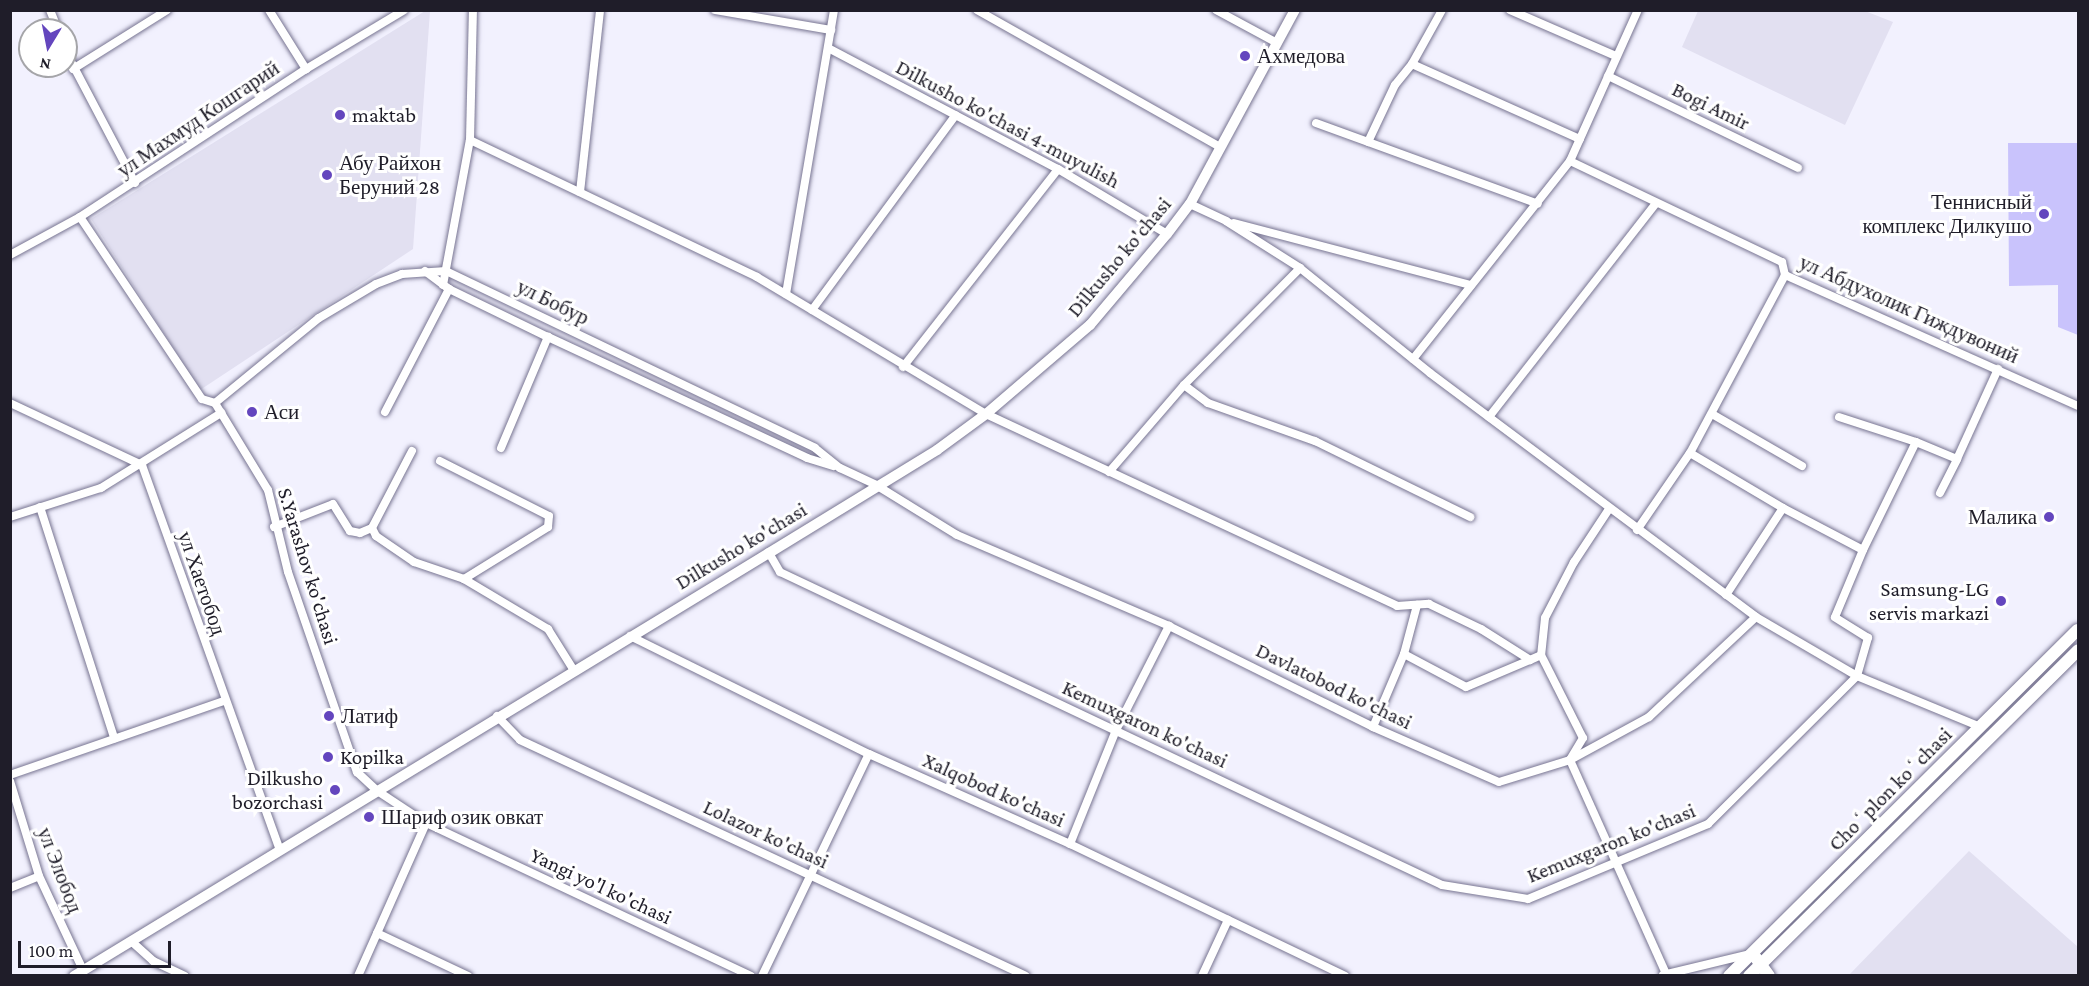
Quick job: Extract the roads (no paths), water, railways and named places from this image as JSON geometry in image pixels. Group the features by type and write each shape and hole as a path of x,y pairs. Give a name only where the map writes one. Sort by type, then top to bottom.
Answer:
{"main road":[{"name":"Choʻplon koʻchasi","path":"1729,975 2079,630"},
{"name":"Choʻplon koʻchasi","path":"1749,975 2079,650"},
{"path":"1750,954 1761,961 1769,975"}],"street":[{"path":"78,66 167,10"},
{"path":"269,10 306,69"},
{"name":"ул Махмуд Кошгарий","path":"10,255 80,217 135,183 306,69 404,10"},
{"path":"385,412 446,287 446,271 470,140 473,10"},
{"path":"580,192 600,10"},
{"path":"715,10 831,30"},
{"path":"786,294 830,49 834,10"},
{"path":"977,10 1220,147"},
{"path":"1216,10 1277,43"},
{"name":"Dilkusho ko'chasi","path":"79,973 279,848 937,450 986,414 1090,325 1190,204 1295,10"},
{"path":"1368,142 1395,85 1412,64 1442,10"},
{"path":"1510,10 1616,56"},
{"path":"1535,21 1540,10"},
{"path":"1413,359 1570,161 1638,10"},
{"name":"Dilkusho ko'chasi 4-muyulish","path":"830,49 1058,169 1167,234"},
{"path":"1412,64 1580,139"},
{"path":"1608,76 1798,168"},
{"path":"78,78 135,183"},
{"path":"812,310 956,115"},
{"path":"1316,123 1538,204"},
{"path":"470,140 786,294 903,367 986,414 1397,606 1429,604 1481,628 1530,660"},
{"name":"ул Абдухолик Гиждувоний","path":"1570,161 1782,262 1785,275 2079,406"},
{"path":"903,367 1058,169"},
{"path":"1489,417 1656,203"},
{"path":"1190,204 1226,221 1300,268 1413,359 1609,509 1756,617 1857,676 1981,727"},
{"name":"S.Yarashov ko'chasi","path":"80,217 202,399 215,403 268,490 274,526 357,772 376,790"},
{"path":"1226,221 1471,285"},
{"path":"1109,472 1184,385 1300,268"},
{"path":"425,271 446,287 548,337 807,458 840,468"},
{"path":"215,403 319,318 376,284 402,274 446,271"},
{"name":"ул Бобур","path":"446,271 815,448 840,468 876,485"},
{"path":"1637,530 1690,453 1785,275"},
{"path":"501,448 548,337"},
{"path":"1940,493 1998,369"},
{"path":"1184,385 1208,403 1315,441 1470,517"},
{"path":"10,403 142,465"},
{"path":"10,517 101,488 142,465 221,413"},
{"path":"1712,414 1802,466"},
{"path":"1839,417 1916,442 1957,459"},
{"name":"Kemuxgaron ko'chasi","path":"769,553 780,572 1442,885 1528,898 1708,824 1857,676 1868,638 1835,617 1863,550 1916,442"},
{"path":"274,526 333,504 350,531 360,534 372,528 412,451"},
{"path":"1690,453 1783,508 1863,550"},
{"path":"440,461 549,516 548,526 464,579"},
{"name":"ул Хаетобод","path":"142,465 224,701 279,848"},
{"name":"Davlatobod ko'chasi","path":"876,485 957,535 1169,626 1373,727 1500,782 1570,760 1649,717 1756,617"},
{"path":"40,507 114,738"},
{"path":"1726,595 1783,508"},
{"path":"1609,509 1574,562 1545,618 1542,655 1583,738 1570,760 1618,862 1665,975 1750,954"},
{"path":"372,528 376,536 414,562 464,579 548,629 573,669"},
{"path":"1373,727 1404,654 1417,605"},
{"path":"1070,844 1116,730 1169,626"},
{"name":"Xalqobod ko'chasi","path":"630,636 869,754 1070,844 1345,975"},
{"path":"1404,654 1466,687 1542,655"},
{"path":"10,775 224,701"},
{"name":"Lolazor ko'chasi","path":"497,716 520,740 1026,975"},
{"path":"762,975 869,754"},
{"name":"ул Элобод","path":"10,781 39,876 79,973"},
{"name":"Yangi yo'l ko'chasi","path":"376,790 426,823 751,975"},
{"path":"358,975 426,823"},
{"path":"10,888 39,876"},
{"path":"1202,975 1228,920"},
{"path":"377,933 468,975"},
{"path":"131,941 153,961 185,975"}],"place":[{"name":"Ахмедова","path":"1245,56"},
{"name":"maktab","path":"340,115"},
{"name":"Абу Райхон Беруний 28","path":"327,175"},
{"name":"Теннисный комплекс Дилкушо","path":"2044,214"},
{"name":"Аси","path":"252,412"},
{"name":"Малика","path":"2049,517"},
{"name":"Samsung-LG servis markazi","path":"2001,601"},
{"name":"Латиф","path":"329,716"},
{"name":"Kopilka","path":"328,757"},
{"name":"Dilkusho bozorchasi","path":"335,790"},
{"name":"Шариф озик овкат","path":"369,817"}]}
